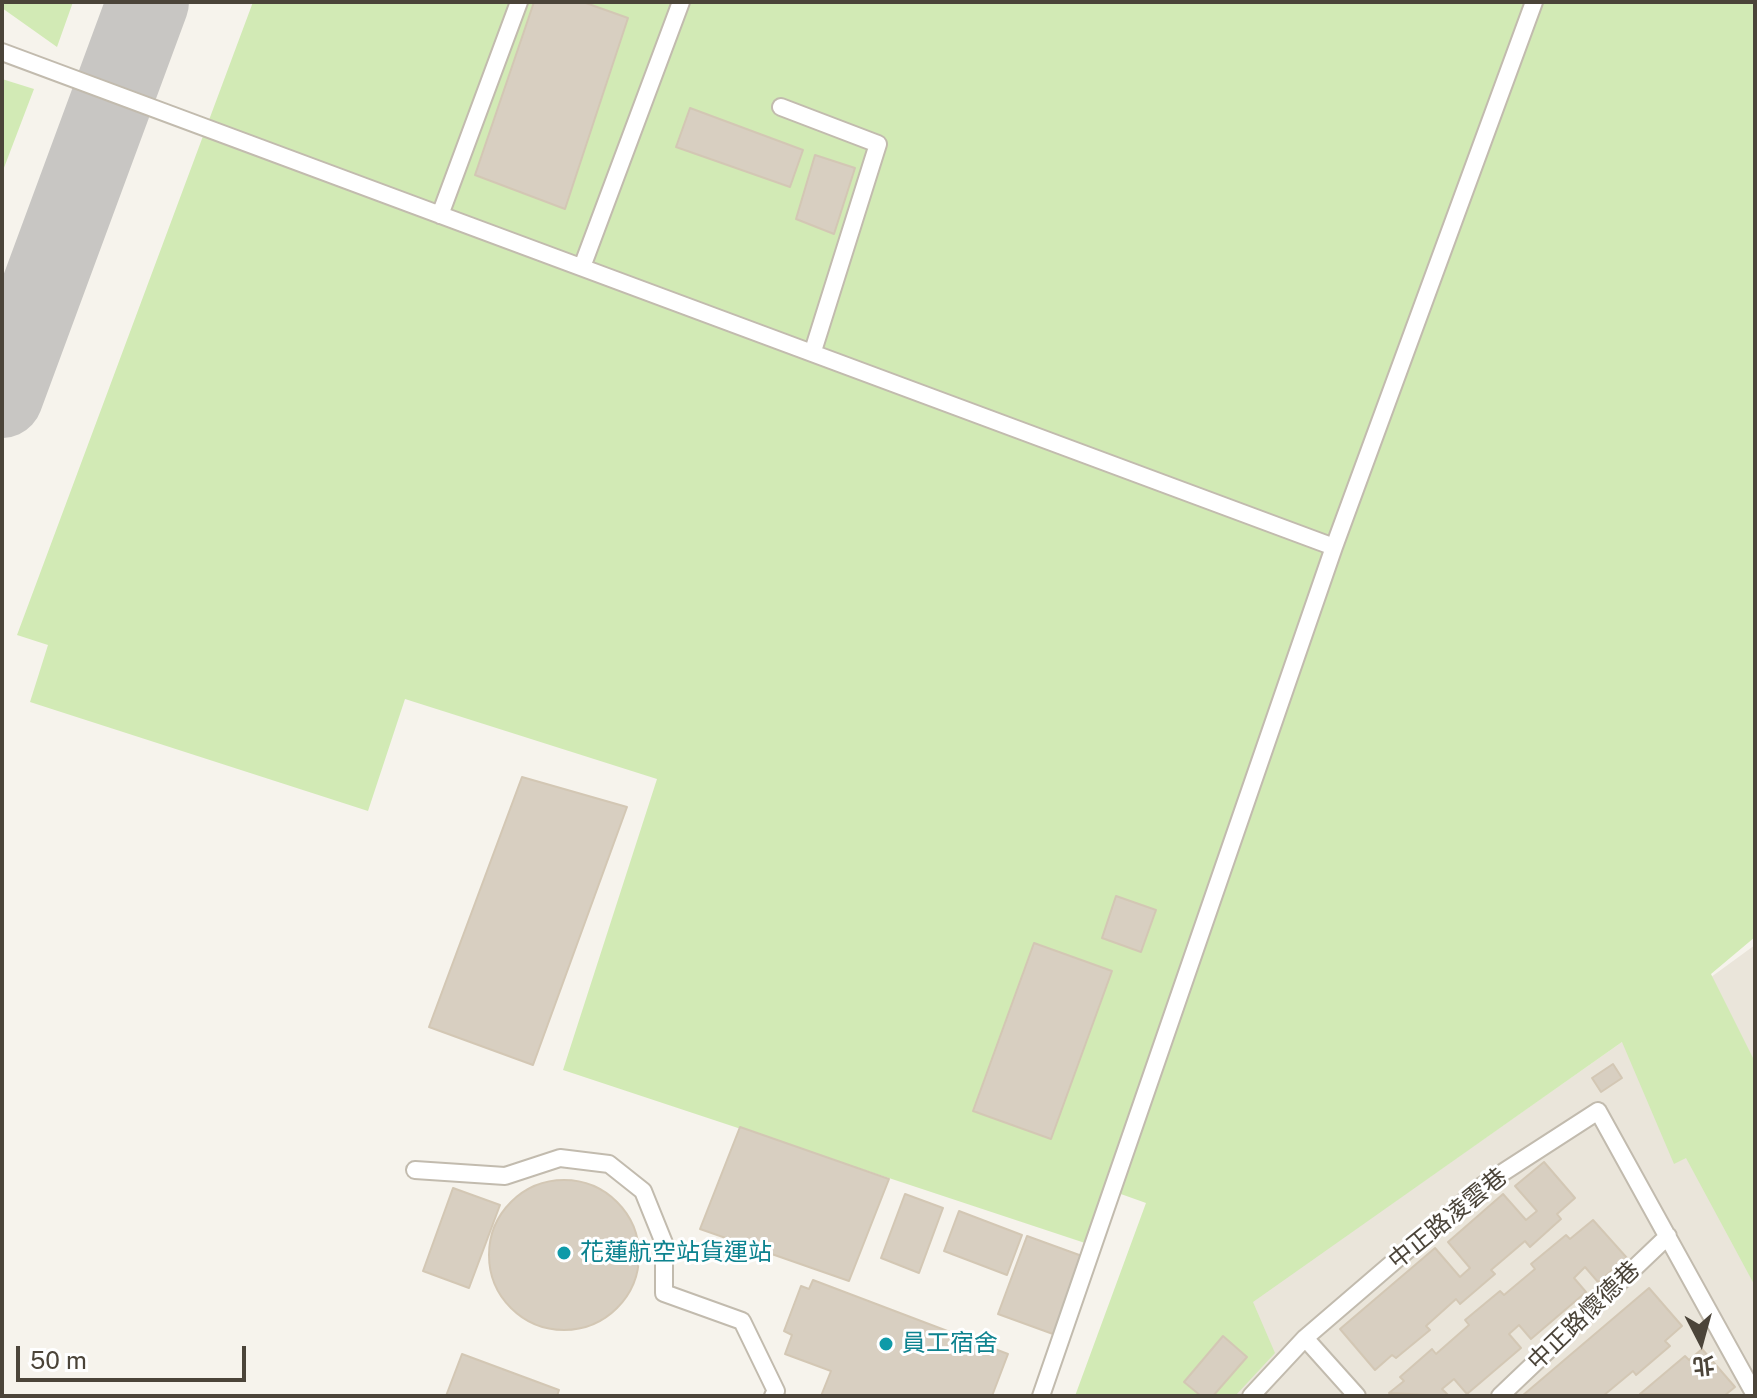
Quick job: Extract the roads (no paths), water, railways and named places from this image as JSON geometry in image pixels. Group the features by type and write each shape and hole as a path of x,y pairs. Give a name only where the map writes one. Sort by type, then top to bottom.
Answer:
{"lane":[{"path":"440,215 519,2"},
{"path":"582,267 681,2"},
{"path":"1041,1396 1334,547 1534,2"},
{"path":"2,52 1334,547"},
{"path":"781,107 878,144 813,351"},
{"name":"中正路凌雲巷","path":"1251,1396 1305,1338 1482,1186 1598,1111 1668,1236"},
{"path":"415,1170 505,1176 560,1158 609,1164 643,1191 664,1243 664,1293 742,1321 776,1391 773,1396"},
{"path":"1668,1236 1755,1395"},
{"name":"中正路懷德巷","path":"1500,1396 1668,1236"},
{"path":"1305,1338 1357,1396"}],"place":[{"name":"花蓮航空站貨運站","path":"564,1253"},
{"name":"員工宿舍","path":"886,1344"}]}
